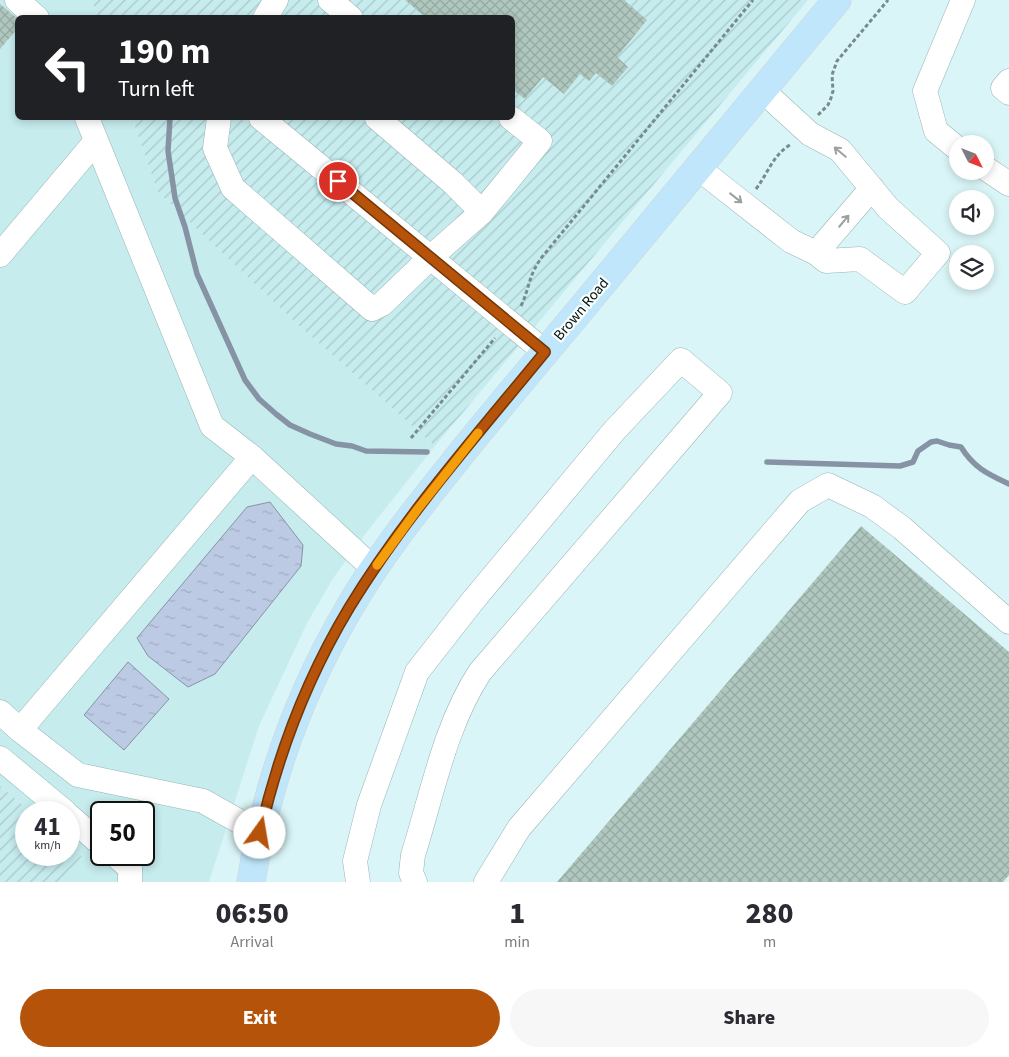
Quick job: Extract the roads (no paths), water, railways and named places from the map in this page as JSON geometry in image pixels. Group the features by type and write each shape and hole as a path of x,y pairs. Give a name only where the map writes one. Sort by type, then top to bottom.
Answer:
{"main road":[{"name":"Brown Road","path":"251,882 260,833 280,759 308,687 336,630 374,569 422,503 837,0"}],"lane":[{"path":"17,0 34,15"},
{"path":"267,15 276,0"},
{"path":"330,0 348,15"},
{"path":"949,142 936,131 925,91 963,0"},
{"path":"1009,81 1003,88 1009,93"},
{"path":"698,168 791,241 826,261 860,259 905,292 938,254 888,208 840,150 810,134 762,90"},
{"path":"88,120 212,426 252,457 374,569"},
{"path":"219,120 215,148 233,188 372,309 382,304 482,212 540,141 514,120"},
{"path":"263,120 545,352"},
{"path":"379,120 453,183 482,212"},
{"path":"0,255 96,141"},
{"path":"994,174 1009,184"},
{"path":"816,254 872,188"},
{"path":"358,882 355,861 369,805 417,672 471,603 602,446 681,360 720,393 480,672 467,692 445,749 413,855 411,873 415,882"},
{"path":"20,730 252,457"},
{"path":"486,882 519,828 800,501 828,485 872,506 902,528 1009,622"},
{"path":"0,712 78,775 203,800 260,833"},
{"path":"0,758 52,801"},
{"path":"80,826 90,834"},
{"path":"128,866 130,868 130,882"}],"water":[{"path":"270,502 303,545 301,566 215,674 188,687 148,656 137,638 247,507"},
{"path":"128,662 169,699 124,750 84,715"}],"waterway":[{"path":"170,120 168,151 175,198 185,227 197,274 245,380 259,399 290,425 336,444 352,446 366,451 427,452"},
{"path":"767,462 900,466 913,462 918,451 931,442 937,441 961,447 976,465 1009,484"}]}
